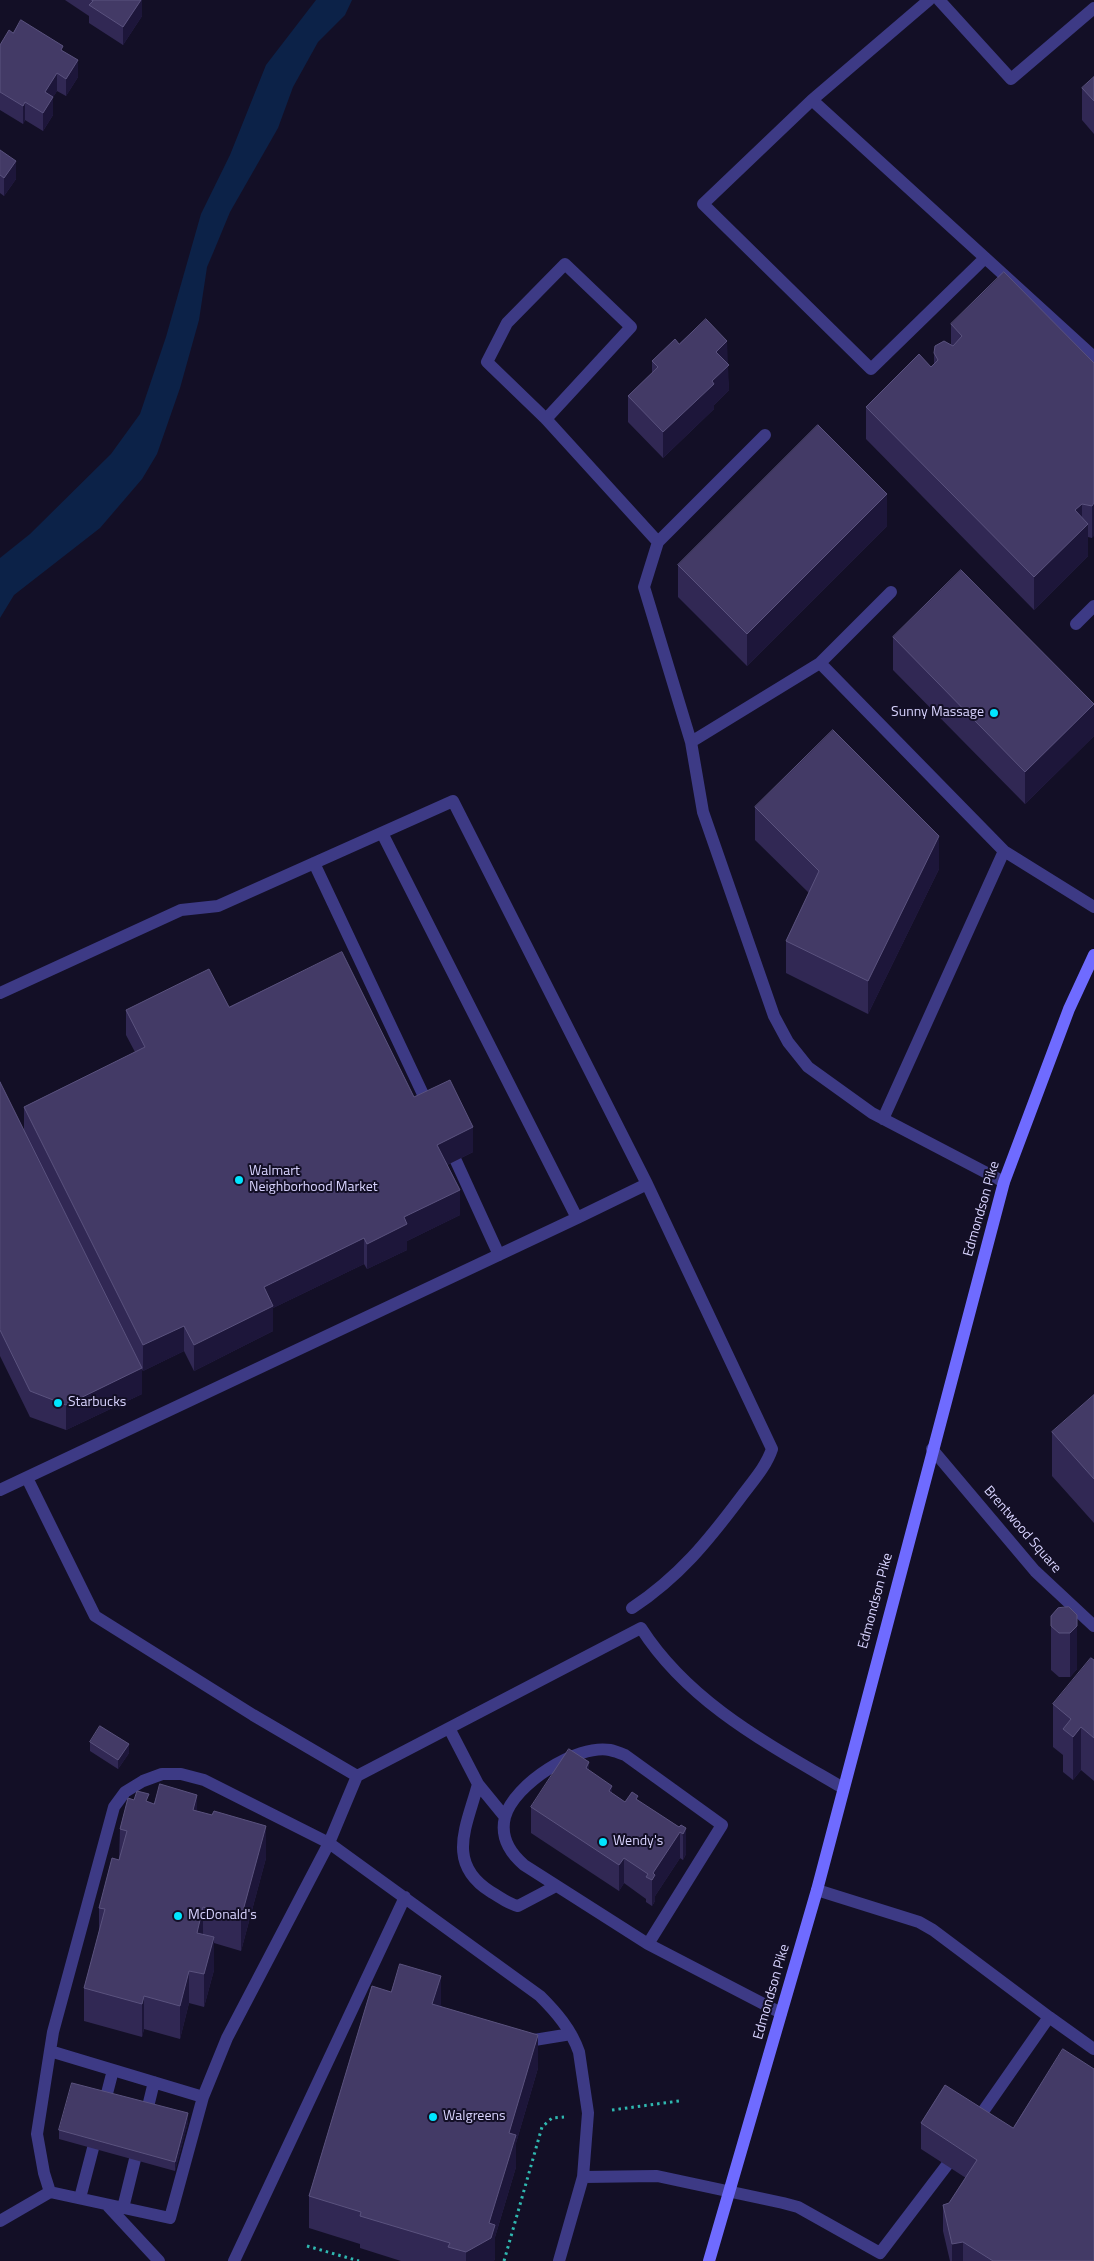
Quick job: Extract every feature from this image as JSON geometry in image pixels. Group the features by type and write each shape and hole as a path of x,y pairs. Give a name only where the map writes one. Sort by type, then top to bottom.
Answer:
{"main road":[{"name":"Edmondson Pike","path":"709,2261 816,1890 1004,1182 1069,1009 1094,956"}],"street":[{"path":"928,0 812,100 703,204 871,368 985,258"},
{"path":"939,0 1011,79 1094,8"},
{"path":"812,100 1094,357"},
{"path":"546,419 631,327 565,264 507,323 488,362 546,419 658,542"},
{"path":"765,435 658,542 644,587 691,742 703,812 774,1016 788,1042 808,1067 883,1119 1004,1182"},
{"path":"691,742 820,663 891,592"},
{"path":"1076,624 1094,606"},
{"path":"820,663 1004,851 1094,907"},
{"path":"0,993 181,910 218,906 453,801 647,1184 765,1429 772,1450 759,1473 686,1566 653,1594 632,1608"},
{"path":"382,832 577,1218"},
{"path":"883,1119 1004,851"},
{"path":"314,863 432,1114"},
{"path":"456,1161 499,1255"},
{"path":"0,1490 647,1184"},
{"name":"Brentwood Square","path":"932,1449 1035,1571 1094,1626"},
{"path":"27,1478 95,1616 253,1715 357,1776"},
{"path":"0,2221 50,2192 170,2218 203,2097 227,2038 328,1843 357,1776 641,1628 656,1651 699,1696 748,1732 843,1788"},
{"path":"449,1728 478,1784 505,1817"},
{"path":"648,1944 722,1825 625,1755 610,1750 596,1750 568,1758 546,1770 530,1782 505,1817 505,1838 513,1855 556,1886 648,1944 781,2013"},
{"path":"50,2192 44,2173 37,2134 53,2032 114,1807 125,1792 143,1781 162,1774 181,1774 204,1780 328,1843 540,1996 562,2019 571,2034 578,2052 588,2113 583,2177 559,2261"},
{"path":"478,1784 463,1847 463,1862 474,1880 512,1905 518,1906 556,1886"},
{"path":"816,1890 919,1922 1094,2049"},
{"path":"234,2261 405,1897"},
{"path":"357,1999 372,2004"},
{"path":"973,2128 1049,2017"},
{"path":"506,2041 530,2041 571,2034"},
{"path":"50,2051 203,2097"},
{"path":"80,2198 113,2070"},
{"path":"123,2208 154,2082"},
{"path":"583,2177 657,2176 798,2207 880,2253 947,2165"},
{"path":"107,2205 159,2261"}],"path":[{"path":"307,2246 359,2261"}],"water":[{"path":"316,0 352,0 345,15 318,42 293,87 278,128 230,212 207,267 199,320 180,388 157,454 142,479 100,528 14,595 0,618 0,558 30,534 111,454 140,414 166,337 201,214 230,155 266,65"}],"building":[{"path":"92,0 141,0 123,27 89,5"},
{"path":"21,20 63,46 61,50 78,60 66,79 57,73 45,92 53,97 43,113 25,102 23,106 0,92 0,45 9,30 13,33"},
{"path":"1094,77 1094,101 1082,88"},
{"path":"0,150 16,161 4,178 0,175"},
{"path":"1004,272 1094,363 1094,503 1092,506 1082,504 1075,510 1088,524 1034,577 866,407 919,354 931,367 938,360 934,353 935,346 944,341 953,346 962,336 951,324"},
{"path":"706,319 727,341 716,352 729,365 712,381 714,384 663,432 628,396 658,367 652,361 675,339 679,344"},
{"path":"818,425 887,494 747,634 678,565"},
{"path":"961,570 1094,704 1025,772 893,637"},
{"path":"833,730 939,836 868,981 786,941 819,871 755,807"},
{"path":"342,952 414,1097 450,1080 473,1127 437,1145 460,1190 404,1217 407,1224 367,1244 364,1238 264,1287 273,1306 194,1345 184,1326 143,1345 24,1107 145,1047 126,1010 209,969 229,1007"},
{"path":"0,1082 142,1368 66,1405 30,1391 0,1330"},
{"path":"1094,1395 1094,1479 1052,1432"},
{"path":"1069,1607 1077,1615 1077,1626 1070,1633 1059,1633 1051,1626 1051,1616 1058,1608"},
{"path":"1091,1658 1094,1660 1094,1738 1081,1727 1073,1737 1063,1729 1071,1719 1053,1704"},
{"path":"100,1726 129,1744 118,1760 90,1742"},
{"path":"569,1749 589,1762 586,1768 612,1786 609,1791 625,1802 632,1792 638,1796 636,1799 679,1827 681,1825 686,1828 683,1834 680,1832 653,1873 655,1875 652,1880 646,1877 648,1874 624,1858 619,1865 531,1807"},
{"name":"McDonald's","path":"160,1784 197,1795 193,1810 212,1815 214,1811 266,1826 241,1918 203,1907 197,1933 214,1937 204,1974 189,1971 180,2006 144,1996 142,2004 84,1988 105,1909 99,1908 112,1858 119,1860 127,1831 120,1829 128,1798 134,1800 137,1791 149,1794 146,1801 154,1804"},
{"name":"Walgreens","path":"400,1964 441,1976 432,2004 538,2035 509,2133 516,2135 489,2223 495,2225 491,2238 466,2252 448,2247 450,2243 360,2216 361,2212 309,2196 372,1986 391,1992"},
{"path":"1063,2049 1094,2069 1094,2261 993,2261 963,2242 952,2244 943,2205 949,2203 977,2160 921,2123 945,2085 1013,2128"},
{"path":"72,2083 188,2113 175,2162 59,2130"}],"place":[{"name":"Sunny Massage","path":"994,713"},
{"name":"Walmart Neighborhood Market","path":"239,1180"},
{"name":"Starbucks","path":"58,1403"},
{"name":"Wendy's","path":"603,1842"},
{"name":"McDonald's","path":"178,1916"},
{"name":"Walgreens","path":"433,2117"}]}
